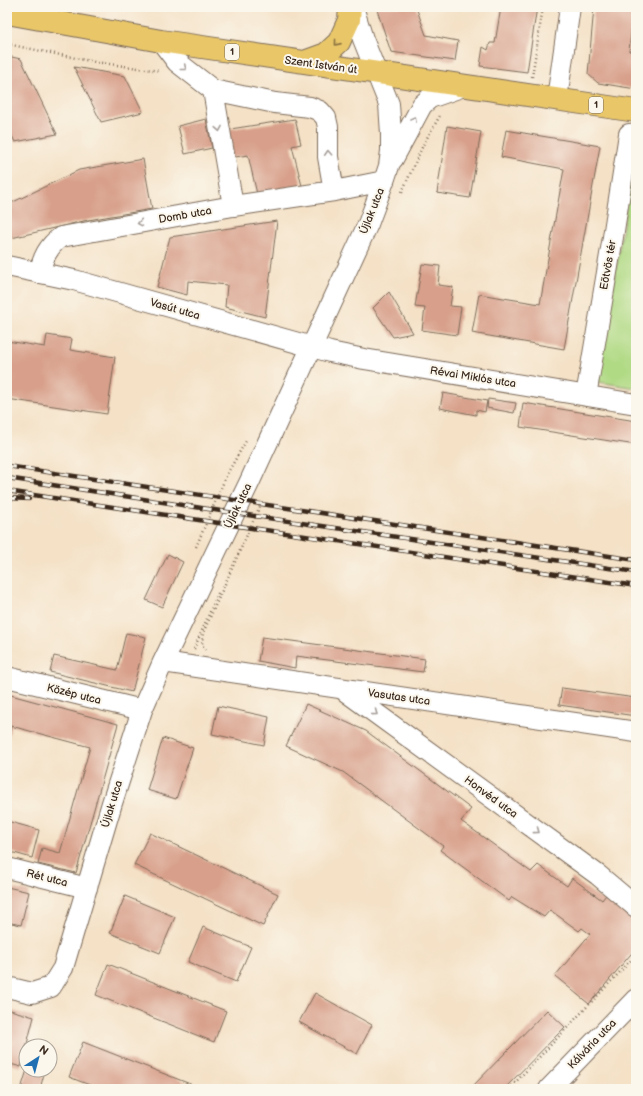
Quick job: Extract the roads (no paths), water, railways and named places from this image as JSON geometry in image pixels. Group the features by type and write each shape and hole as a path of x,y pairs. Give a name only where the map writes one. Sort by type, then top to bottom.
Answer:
{"main road":[{"path":"304,62 326,54 339,42 349,20 350,7"},
{"name":"Szent István út","path":"7,13 29,13 161,41 636,111"}],"street":[{"name":"Újlak utca","path":"7,987 32,993 51,987 63,968 112,803 142,710 163,662 244,495 368,224 387,174 391,151 389,104 375,73 353,7"},
{"path":"557,99 570,7"},
{"path":"161,41 177,62 212,90 310,107 320,111 326,118 328,127 328,157 334,191"},
{"path":"387,174 422,105 430,98 464,86"},
{"path":"212,90 233,206"},
{"name":"Eötvös tér","path":"586,396 629,134"},
{"name":"Domb utca","path":"38,273 46,253 52,243 61,237 233,206 334,191 387,174"},
{"path":"7,266 38,273"},
{"name":"Vasút utca","path":"38,273 74,280 311,347"},
{"name":"Révai Miklós utca","path":"311,347 364,359 636,404"},
{"name":"Vasutas utca","path":"163,662 344,690 636,732"},
{"name":"Közép utca","path":"7,677 142,710"},
{"name":"Honvéd utca","path":"344,690 598,875 636,907"},
{"name":"Rét utca","path":"7,868 87,888"},
{"name":"Kálvária utca","path":"549,1089 636,999"}],"railway":[{"path":"7,466 636,560"},
{"path":"7,478 636,572"},
{"path":"7,491 636,586"},
{"path":"7,498 29,499"}]}
